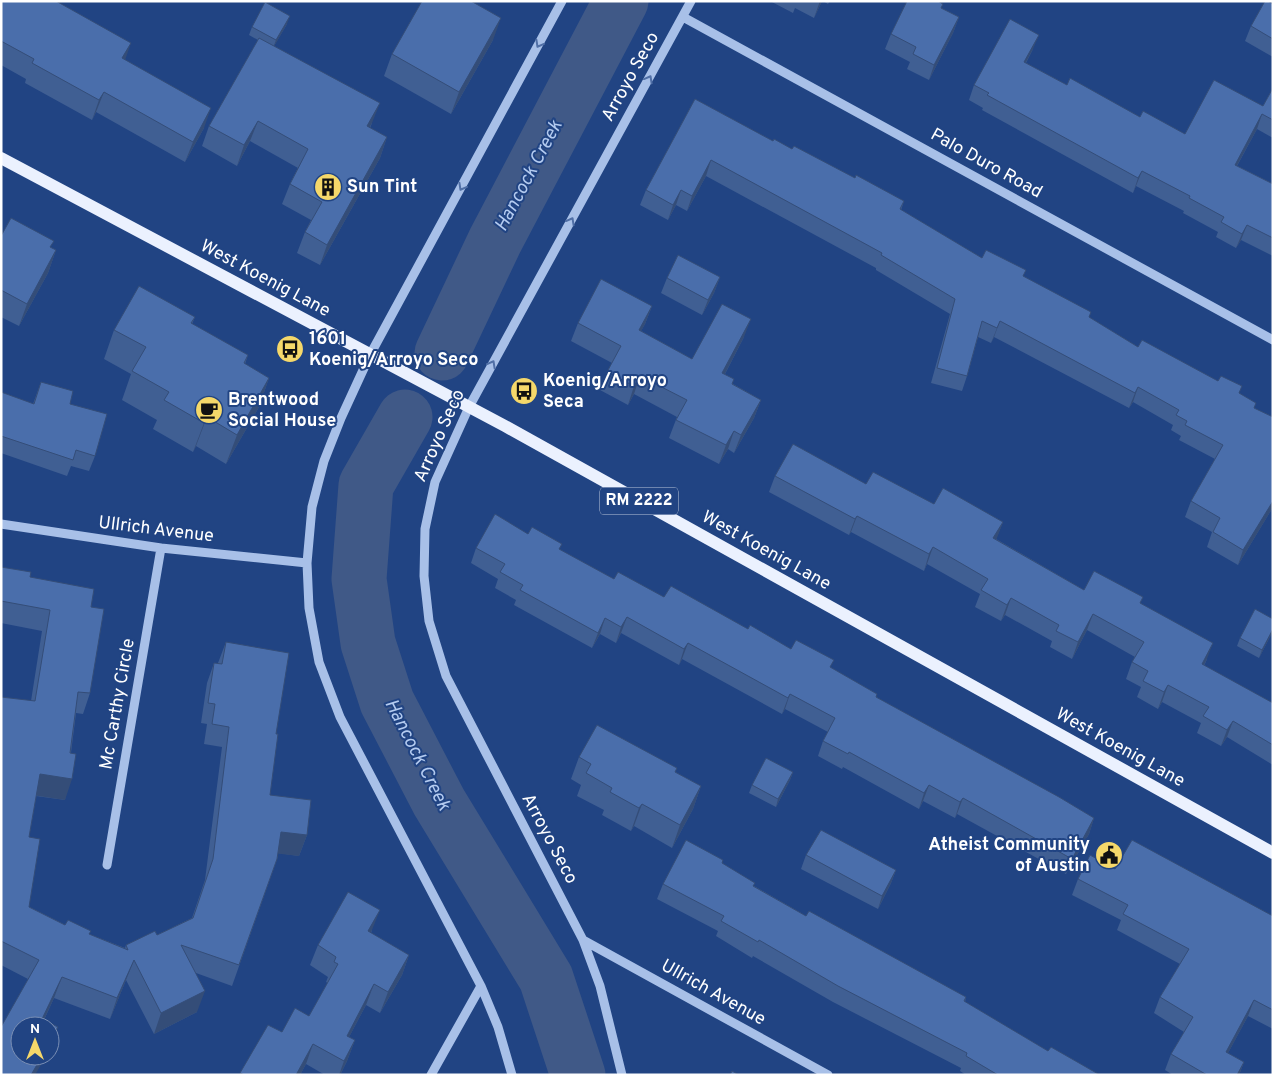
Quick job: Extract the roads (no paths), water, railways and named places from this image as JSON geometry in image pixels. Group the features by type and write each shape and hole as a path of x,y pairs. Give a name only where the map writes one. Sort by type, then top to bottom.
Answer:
{"main road":[{"name":"West Koenig Lane","path":"1,158 469,407 1273,853"}],"street":[{"path":"512,1075 498,1027 481,986 340,717 319,662 309,608 307,563 312,507 324,461 370,354 562,1"},
{"name":"Arroyo Seco","path":"622,1075 602,995 583,940 446,676 429,621 424,576 425,529 435,482 469,407 691,1"},
{"name":"Palo Duro Road","path":"683,17 1273,340"},
{"name":"Ullrich Avenue","path":"1,524 161,548 307,563"},
{"name":"Mc Carthy Circle","path":"107,865 161,548"},
{"name":"Ullrich Avenue","path":"583,940 828,1075"},
{"path":"431,1075 481,986"}],"waterway":[{"name":"Hancock Creek","path":"442,353 495,241 621,1"},
{"name":"Hancock Creek","path":"405,417 366,485 359,579 368,643 387,702 439,802 546,978 578,1075"}],"place":[{"name":"Sun Tint","path":"328,187"},
{"name":"1601 Koenig/Arroyo Seco","path":"290,349"},
{"name":"Koenig/Arroyo Seca","path":"524,391"},
{"name":"Brentwood Social House","path":"209,410"},
{"name":"Atheist Community of Austin","path":"1109,855"}]}
